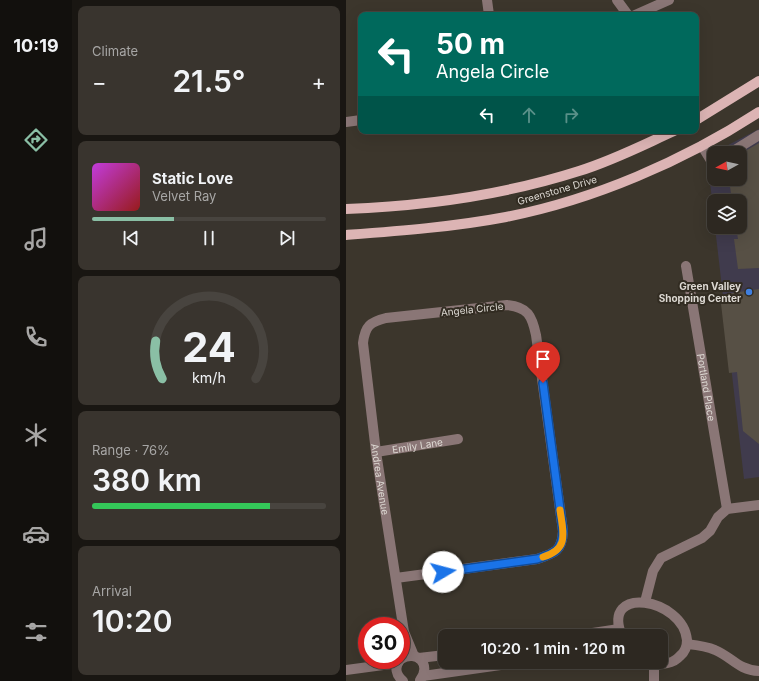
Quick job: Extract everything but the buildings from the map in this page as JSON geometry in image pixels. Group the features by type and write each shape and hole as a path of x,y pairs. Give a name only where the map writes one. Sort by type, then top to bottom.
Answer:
{"main road":[{"path":"699,118 759,81"},
{"name":"Greenstone Drive","path":"346,235 421,229 478,222 551,207 655,168 702,146 759,112"},
{"name":"Greenstone Drive","path":"346,209 378,208 452,200 506,190 580,171 622,155 668,134"}],"street":[{"path":"487,0 489,12"},
{"path":"617,0 626,12"},
{"path":"642,12 669,0"},
{"path":"346,122 358,120"},
{"path":"741,146 759,135"},
{"path":"702,146 707,154"},
{"name":"Portland Place","path":"686,266 727,509"},
{"name":"Angela Circle","path":"368,326 375,321 386,318 507,305 525,309 530,316 536,335 563,531 562,542 558,550 550,555 537,559 396,578"},
{"name":"Andrea Avenue","path":"368,326 364,334 363,343 376,452 402,617"},
{"name":"Emily Lane","path":"376,452 458,439"},
{"path":"645,602 653,571 661,558 699,541 706,536 718,517 727,509 759,505"},
{"path":"620,629 618,617 621,611 631,604 645,602 657,606 671,614 680,621 685,631 687,644 681,656 676,660 668,662"},
{"name":"Andrea Avenue","path":"410,644 417,657 423,663 424,670 420,680"},
{"path":"687,644 715,650 744,668 759,671"},
{"path":"410,655 417,657 438,656"},
{"path":"346,670 358,668"},
{"name":"Andrea Avenue","path":"396,669 399,681"},
{"path":"420,680 483,669"},
{"path":"653,669 654,681"}],"shaded area":[{"name":"Green Valley Shopping Center","path":"759,129 759,477 744,479 716,234 747,234 747,194 711,194 710,186 747,186 747,146 726,146"}],"slow traffic":[{"path":"543,557 558,550 562,542 563,531 560,510"}],"place":[{"name":"Green Valley Shopping Center","path":"749,292"}],"route":[{"path":"443,572 537,559 550,555 558,550 562,542 563,531 543,383"}]}
